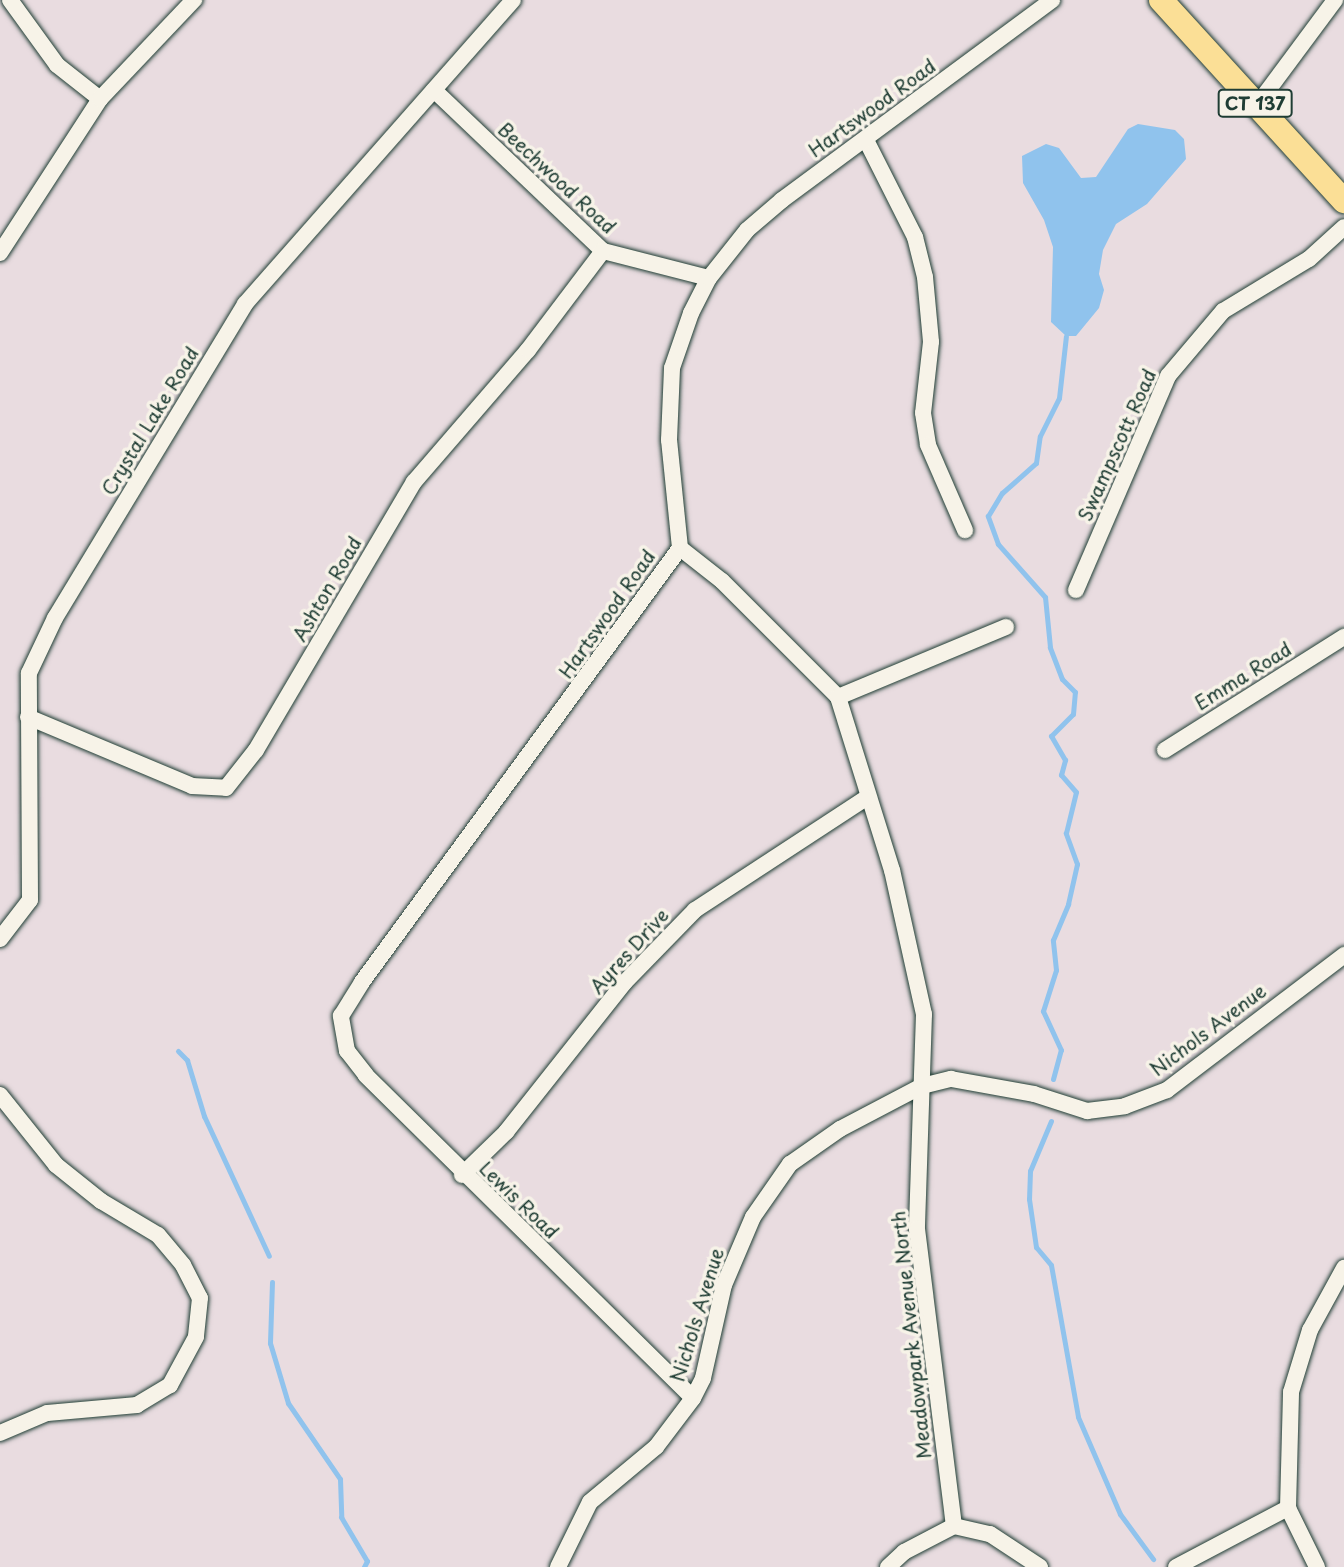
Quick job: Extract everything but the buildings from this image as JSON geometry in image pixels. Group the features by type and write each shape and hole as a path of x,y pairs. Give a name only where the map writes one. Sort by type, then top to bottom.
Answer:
{"main road":[{"name":"CT 137","path":"1161,0 1344,201"}],"street":[{"path":"10,0 57,65 100,99"},
{"path":"0,253 100,99 194,0"},
{"name":"Crystal Lake Road","path":"0,939 30,900 29,673 55,618 245,304 513,0"},
{"name":"Hartswood Road","path":"341,1016 362,982 636,614 680,548 669,440 672,368 691,313 709,278 747,230 1052,0"},
{"path":"1257,105 1335,0"},
{"name":"Beechwood Road","path":"433,90 603,251 709,278"},
{"path":"866,140 915,237 925,277 931,342 923,414 928,445 965,530"},
{"name":"Swampscott Road","path":"1076,590 1168,376 1223,312 1309,259 1344,227"},
{"name":"Ashton Road","path":"28,716 192,786 226,788 256,750 414,482 528,350 603,251"},
{"name":"Meadowpark Avenue North","path":"680,548 722,581 838,696 866,798 892,870 924,1014 917,1230 954,1526"},
{"path":"838,696 1006,627"},
{"name":"Emma Road","path":"1165,750 1344,637"},
{"name":"Ayres Drive","path":"463,1175 506,1132 625,982 695,910 866,798"},
{"name":"Nichols Avenue","path":"558,1567 590,1502 656,1447 693,1398 703,1378 724,1285 752,1217 790,1164 840,1129 922,1086 951,1079 1034,1094 1087,1111 1125,1106 1167,1090 1344,955"},
{"name":"Lewis Road","path":"341,1016 348,1051 366,1075 463,1175 693,1398"},
{"path":"0,1095 56,1165 101,1201 158,1236 183,1265 200,1298 200,1325 189,1356 170,1385 137,1405 47,1413 0,1433"},
{"path":"1317,1567 1288,1508 1291,1392 1310,1330 1344,1268"},
{"path":"1177,1567 1288,1508"},
{"path":"888,1567 904,1552 954,1526 990,1534 1041,1567"}],"water":[{"path":"1138,124 1175,130 1184,139 1186,159 1147,204 1116,224 1103,250 1099,274 1104,290 1099,308 1076,336 1066,336 1051,322 1053,247 1044,220 1023,183 1022,156 1046,144 1059,148 1081,178 1096,177 1128,129"}],"waterway":[{"path":"1053,1079 1061,1050 1043,1011 1056,970 1053,940 1068,904 1077,864 1066,833 1076,792 1061,775 1065,760 1051,736 1073,714 1075,692 1062,679 1050,647 1045,597 998,544 988,516 1002,493 1036,463 1040,436 1059,398 1066,336"},
{"path":"178,1051 187,1060 204,1116 269,1256"},
{"path":"1051,1121 1030,1171 1029,1199 1036,1247 1051,1265 1078,1417 1120,1514 1153,1559"},
{"path":"272,1282 270,1343 288,1403 340,1479 341,1517 367,1561 364,1567"}]}
